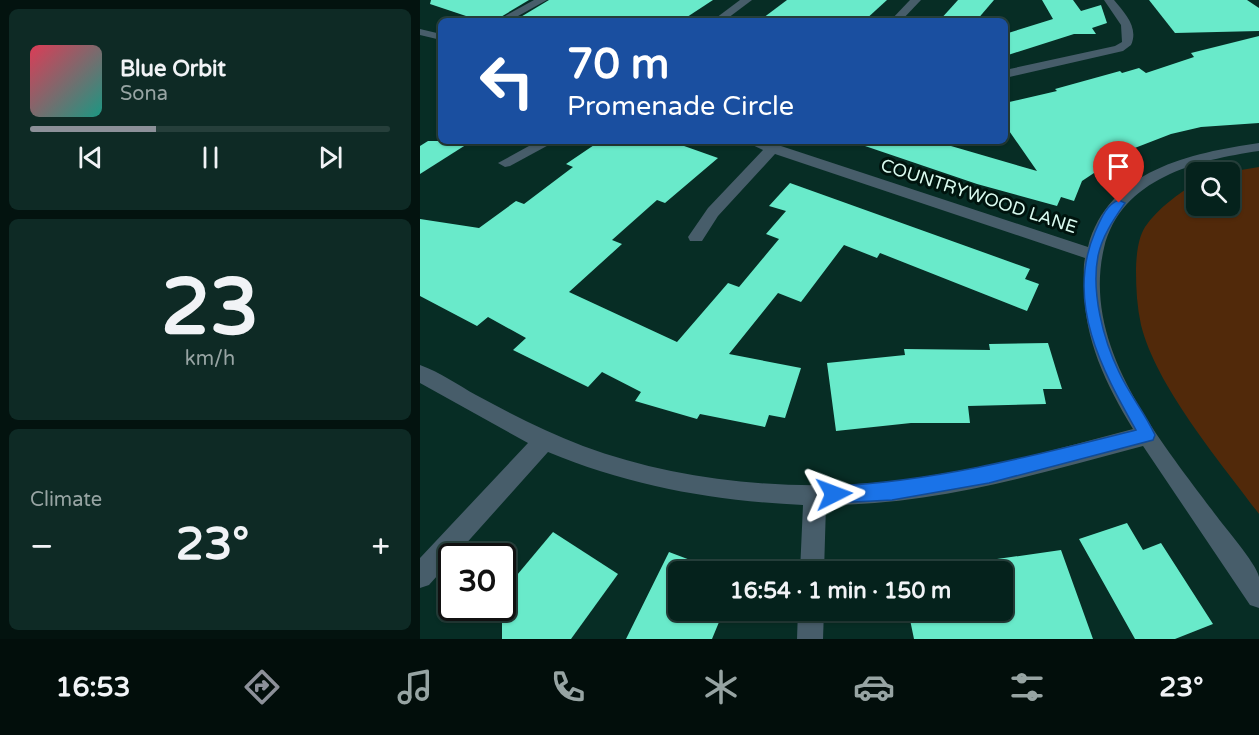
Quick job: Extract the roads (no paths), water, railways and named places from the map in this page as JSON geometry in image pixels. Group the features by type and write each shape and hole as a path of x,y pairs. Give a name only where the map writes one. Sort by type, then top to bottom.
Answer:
{"street":[{"path":"507,18 542,0"},
{"path":"898,18 916,0"},
{"path":"1008,73 1119,49 1127,43 1129,30 1122,16 1109,0"},
{"path":"720,18 740,1"},
{"path":"420,32 438,36"},
{"path":"505,163 543,144"},
{"path":"696,237 713,212 776,145"},
{"name":"COUNTRYWOOD LANE","path":"776,145 1092,254"},
{"path":"1259,147 1220,151 1162,169 1131,190 1108,217 1092,254 1089,273 1096,329 1112,373 1148,435 1259,596"},
{"path":"420,373 544,441 629,471 706,486 815,495 892,492 989,475 1148,435"},
{"path":"420,576 544,441"},
{"path":"812,561 815,495"},
{"path":"810,639 811,621"}]}
